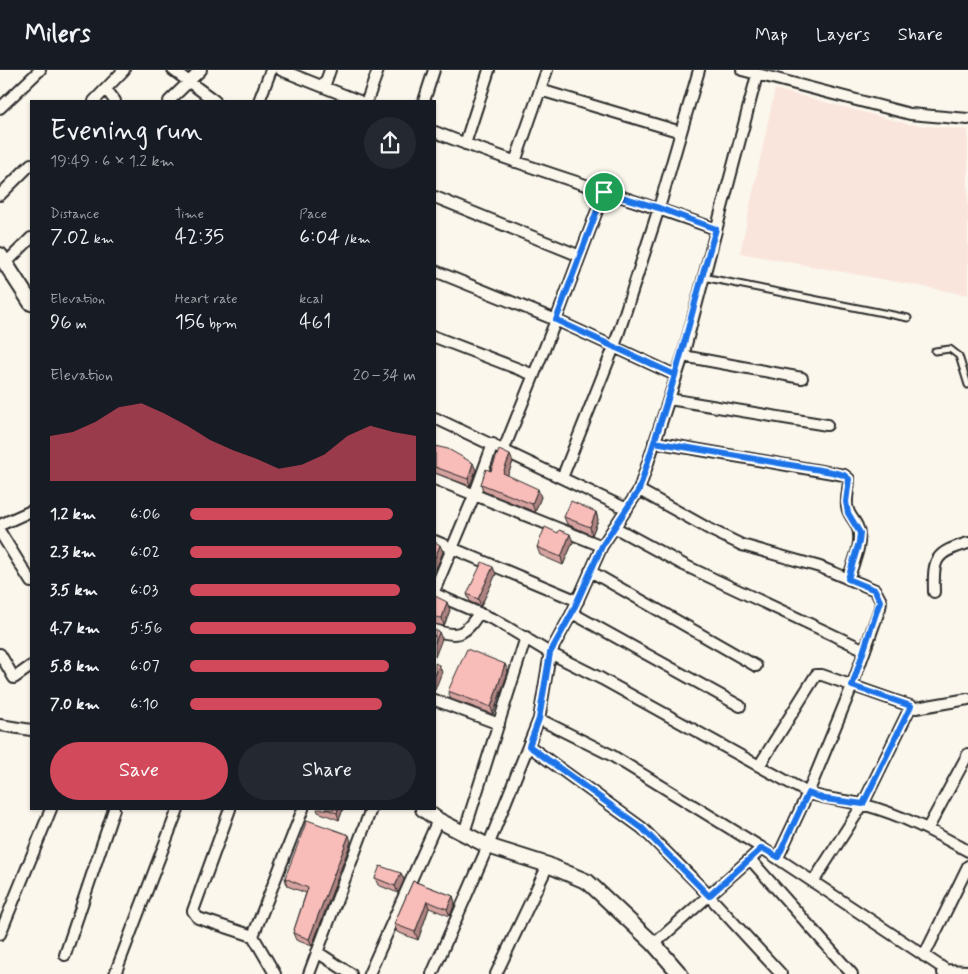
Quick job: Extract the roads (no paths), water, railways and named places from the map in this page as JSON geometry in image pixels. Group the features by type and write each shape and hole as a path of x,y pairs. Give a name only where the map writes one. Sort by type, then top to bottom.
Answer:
{"main road":[{"path":"3,259 30,301"},
{"path":"423,810 438,820 488,846 548,865 588,882 654,944 680,974"}],"street":[{"path":"0,108 40,70"},
{"path":"95,100 124,70"},
{"path":"173,70 214,100"},
{"path":"170,100 201,70"},
{"path":"259,100 271,70"},
{"path":"281,70 356,100"},
{"path":"324,87 330,70"},
{"path":"368,100 378,70"},
{"path":"424,100 434,70"},
{"path":"465,144 489,70"},
{"path":"515,162 547,70"},
{"path":"562,478 614,346 659,208 699,70"},
{"path":"742,70 757,75 782,75 910,114 968,120"},
{"path":"432,974 488,846 539,719 550,653 578,601 602,546 639,490 669,400 675,375 683,356 702,277 757,75"},
{"path":"106,89 114,100"},
{"path":"540,90 680,132"},
{"path":"436,132 515,162 659,208 716,229"},
{"path":"0,195 30,165"},
{"path":"504,449 556,320 604,192"},
{"path":"436,197 580,256"},
{"path":"3,259 30,239"},
{"path":"436,271 556,320 675,375"},
{"path":"436,337 534,375"},
{"path":"683,356 802,378"},
{"path":"669,400 827,425"},
{"path":"436,418 504,449 627,509"},
{"path":"654,442 844,475 849,479 846,502 848,513 860,533 848,579"},
{"path":"436,587 474,496 493,444"},
{"path":"436,479 602,546"},
{"path":"639,490 711,530 742,544 820,567 875,590 880,601 852,686 808,793 778,857"},
{"path":"0,525 30,511"},
{"path":"614,527 684,565 865,650"},
{"path":"0,532 30,580"},
{"path":"436,541 578,601"},
{"path":"934,592 933,568 937,557 949,549 968,543"},
{"path":"590,571 756,666"},
{"path":"436,594 480,613 526,637 550,653 610,683 808,793 825,799 863,804 928,828 968,851"},
{"path":"436,630 458,634 468,630 480,613"},
{"path":"572,613 740,706"},
{"path":"464,833 526,637"},
{"path":"0,654 14,678 30,667"},
{"path":"759,766 816,675 921,708 968,699"},
{"path":"436,700 499,724"},
{"path":"813,882 863,804 911,706"},
{"path":"539,719 612,755 778,857 924,956 944,972 968,971"},
{"path":"0,725 30,730"},
{"path":"529,746 642,828 709,896 781,974"},
{"path":"928,828 968,754"},
{"path":"0,934 51,810"},
{"path":"65,955 114,810"},
{"path":"115,974 178,810"},
{"path":"230,810 193,911 198,918 254,936 275,974"},
{"path":"254,936 303,810"},
{"path":"309,974 371,810"},
{"path":"369,974 438,820"},
{"path":"654,944 762,848"},
{"path":"750,860 852,974"},
{"path":"496,974 548,865"},
{"path":"924,956 968,866"},
{"path":"317,952 351,974"}],"lane":[{"path":"702,277 908,318"},
{"path":"935,351 950,349 959,356 968,385"}]}
